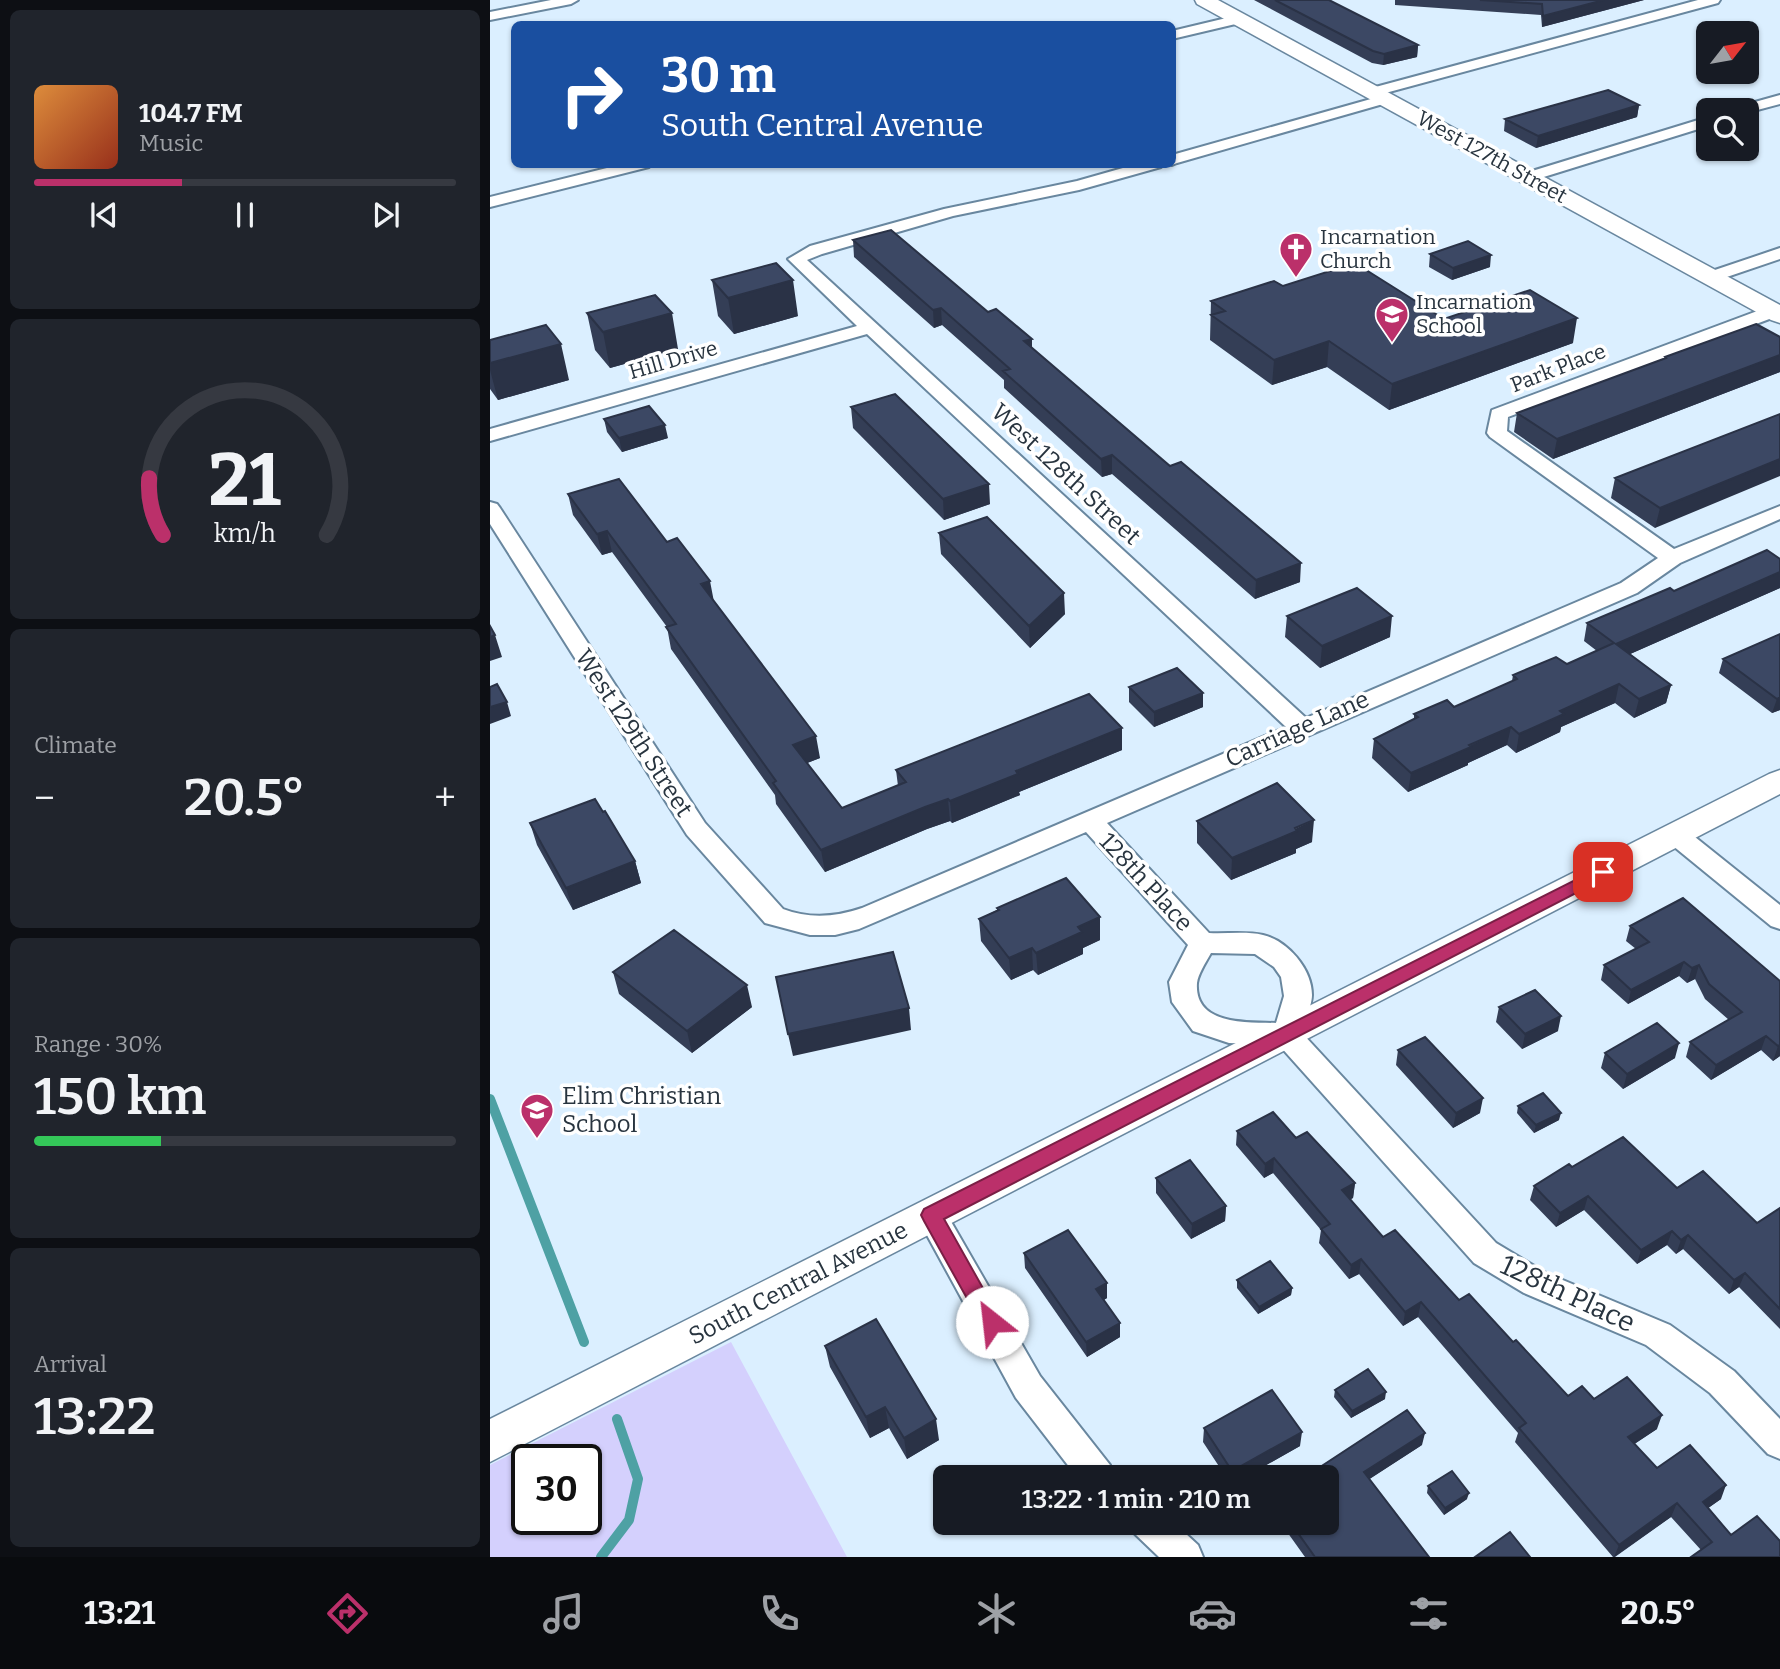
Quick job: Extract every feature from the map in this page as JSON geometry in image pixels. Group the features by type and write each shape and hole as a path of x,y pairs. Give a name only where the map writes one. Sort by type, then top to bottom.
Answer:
{"main road":[{"name":"West 127th Street","path":"1204,0 1777,313"}],"street":[{"path":"490,16 571,0"},
{"path":"1176,159 1379,96 1713,0"},
{"path":"1176,35 1239,19"},
{"path":"1759,105 1780,99"},
{"path":"1528,177 1696,125"},
{"path":"490,202 628,168"},
{"name":"West 128th Street","path":"1141,168 1079,185 950,212 816,250 796,259 1301,727"},
{"path":"1712,277 1780,253"},
{"name":"Park Place","path":"1672,558 1497,433 1499,414 1777,313"},
{"name":"Hill Drive","path":"490,435 869,328"},
{"name":"West 129th Street","path":"490,508 696,829 740,874 762,905 782,919 808,926"},
{"name":"Carriage Lane","path":"808,926 849,923 1090,821 1301,727 1629,588 1672,558 1780,512"},
{"name":"South Central Avenue","path":"490,1441 1780,781"},
{"name":"128th Place","path":"1090,821 1202,943 1260,944 1284,960 1294,975 1298,996 1286,1034"},
{"path":"1676,835 1780,919"},
{"name":"128th Place","path":"1202,943 1183,982 1186,1002 1203,1023 1229,1032 1286,1034 1485,1253 1535,1283 1658,1335 1722,1382 1780,1443"},
{"path":"932,1215 1028,1387 1089,1465"},
{"path":"1161,1535 1185,1557"}],"shaded area":[{"path":"731,1342 847,1557 490,1557 490,1465 511,1454 511,1535 602,1535 602,1444 531,1444"}],"building":[{"path":"1275,0 1329,0 1418,45 1384,54 1373,51"},
{"path":"1480,0 1604,0 1543,16 1542,4"},
{"path":"1608,90 1639,105 1538,136 1505,119"},
{"path":"891,230 988,312 996,309 1032,339 1024,341 1170,466 1181,462 1301,563 1256,580 1112,455 1101,459 1003,371 1010,369 941,308 933,310 853,240"},
{"path":"1468,241 1491,255 1453,268 1430,254"},
{"path":"776,263 793,280 728,298 712,280"},
{"path":"1355,263 1444,319 1530,290 1577,318 1392,384 1329,341 1274,360 1211,315 1225,311 1211,301 1274,281 1283,286"},
{"path":"655,295 672,313 603,332 587,313"},
{"path":"1756,324 1780,337 1780,355 1557,439 1517,413 1665,357"},
{"path":"546,325 561,344 490,363 490,340"},
{"path":"895,394 989,484 943,499 851,407"},
{"path":"649,406 665,425 619,438 604,419"},
{"path":"1780,414 1780,459 1660,508 1615,478"},
{"path":"619,479 667,542 677,538 710,581 701,584 816,736 793,745 842,808 906,782 896,770 1089,694 1122,728 1016,771 1018,774 950,801 948,799 925,807 821,850 773,783 776,781 666,627 676,624 607,531 597,534 568,494"},
{"path":"987,517 1064,593 1029,626 939,533"},
{"path":"1767,550 1780,559 1780,572 1616,644 1671,685 1639,699 1619,684 1560,711 1564,714 1519,734 1511,727 1411,773 1374,739 1418,717 1414,714 1447,700 1454,707 1517,679 1513,675 1556,657 1567,664 1614,643 1587,623 1670,588 1674,591"},
{"path":"1357,588 1392,616 1322,646 1287,616"},
{"path":"1780,634 1780,697 1777,699 1723,659"},
{"path":"1177,668 1203,693 1154,712 1129,687"},
{"path":"497,684 507,702 490,707 490,687"},
{"path":"1277,783 1314,820 1295,828 1297,831 1232,858 1197,821"},
{"path":"595,799 635,861 566,888 530,823"},
{"path":"1066,878 1100,917 1078,927 1082,932 1036,953 1032,948 1009,958 979,919 999,910 997,908"},
{"path":"1683,898 1780,981 1780,1045 1766,1036 1716,1065 1690,1042 1742,1012 1709,984 1699,965 1692,968 1684,962 1631,990 1604,965 1649,942 1630,926"},
{"path":"674,930 747,985 687,1031 613,972"},
{"path":"893,952 909,1008 788,1034 776,977"},
{"path":"1535,990 1561,1016 1525,1034 1499,1007"},
{"path":"1657,1023 1679,1043 1627,1074 1605,1053"},
{"path":"1425,1037 1483,1098 1456,1113 1398,1050"},
{"path":"1543,1093 1561,1113 1536,1125 1518,1106"},
{"path":"1273,1112 1296,1138 1307,1132 1355,1183 1342,1190 1383,1237 1395,1230 1459,1300 1469,1294 1568,1396 1582,1386 1594,1399 1627,1377 1662,1415 1628,1437 1657,1468 1690,1445 1726,1485 1703,1502 1731,1535 1757,1516 1780,1541 1780,1557 1691,1557 1712,1542 1677,1503 1619,1545 1519,1428 1526,1423 1421,1302 1405,1312 1361,1259 1351,1265 1321,1229 1330,1224 1274,1158 1265,1164 1237,1131"},
{"path":"1623,1137 1677,1188 1703,1171 1757,1223 1780,1208 1780,1309 1745,1273 1734,1280 1688,1235 1681,1240 1672,1231 1641,1250 1588,1196 1560,1213 1534,1186 1569,1164 1572,1167"},
{"path":"1190,1160 1226,1206 1192,1224 1156,1178"},
{"path":"1068,1230 1107,1283 1096,1289 1120,1323 1086,1342 1024,1253"},
{"path":"1270,1261 1292,1288 1259,1307 1237,1280"},
{"path":"876,1319 936,1419 904,1438 885,1407 866,1417 825,1346"},
{"path":"1368,1369 1386,1392 1352,1411 1335,1390"},
{"path":"1272,1390 1302,1432 1243,1465 1228,1465 1204,1428"},
{"path":"1407,1410 1425,1433 1364,1472 1429,1557 1315,1557 1299,1535 1339,1535 1339,1465 1323,1465"},
{"path":"1452,1471 1469,1493 1445,1508 1428,1486"},
{"path":"1510,1532 1530,1557 1475,1557"}],"waterway":[{"path":"490,1099 584,1342"},
{"path":"601,1557 629,1520 638,1479 617,1419"}],"place":[{"name":"Incarnation Church","path":"1296,279"},
{"name":"Incarnation School","path":"1392,344"},
{"name":"Elim Christian School","path":"537,1140"}],"route":[{"path":"992,1322 932,1215 1603,872"}]}
